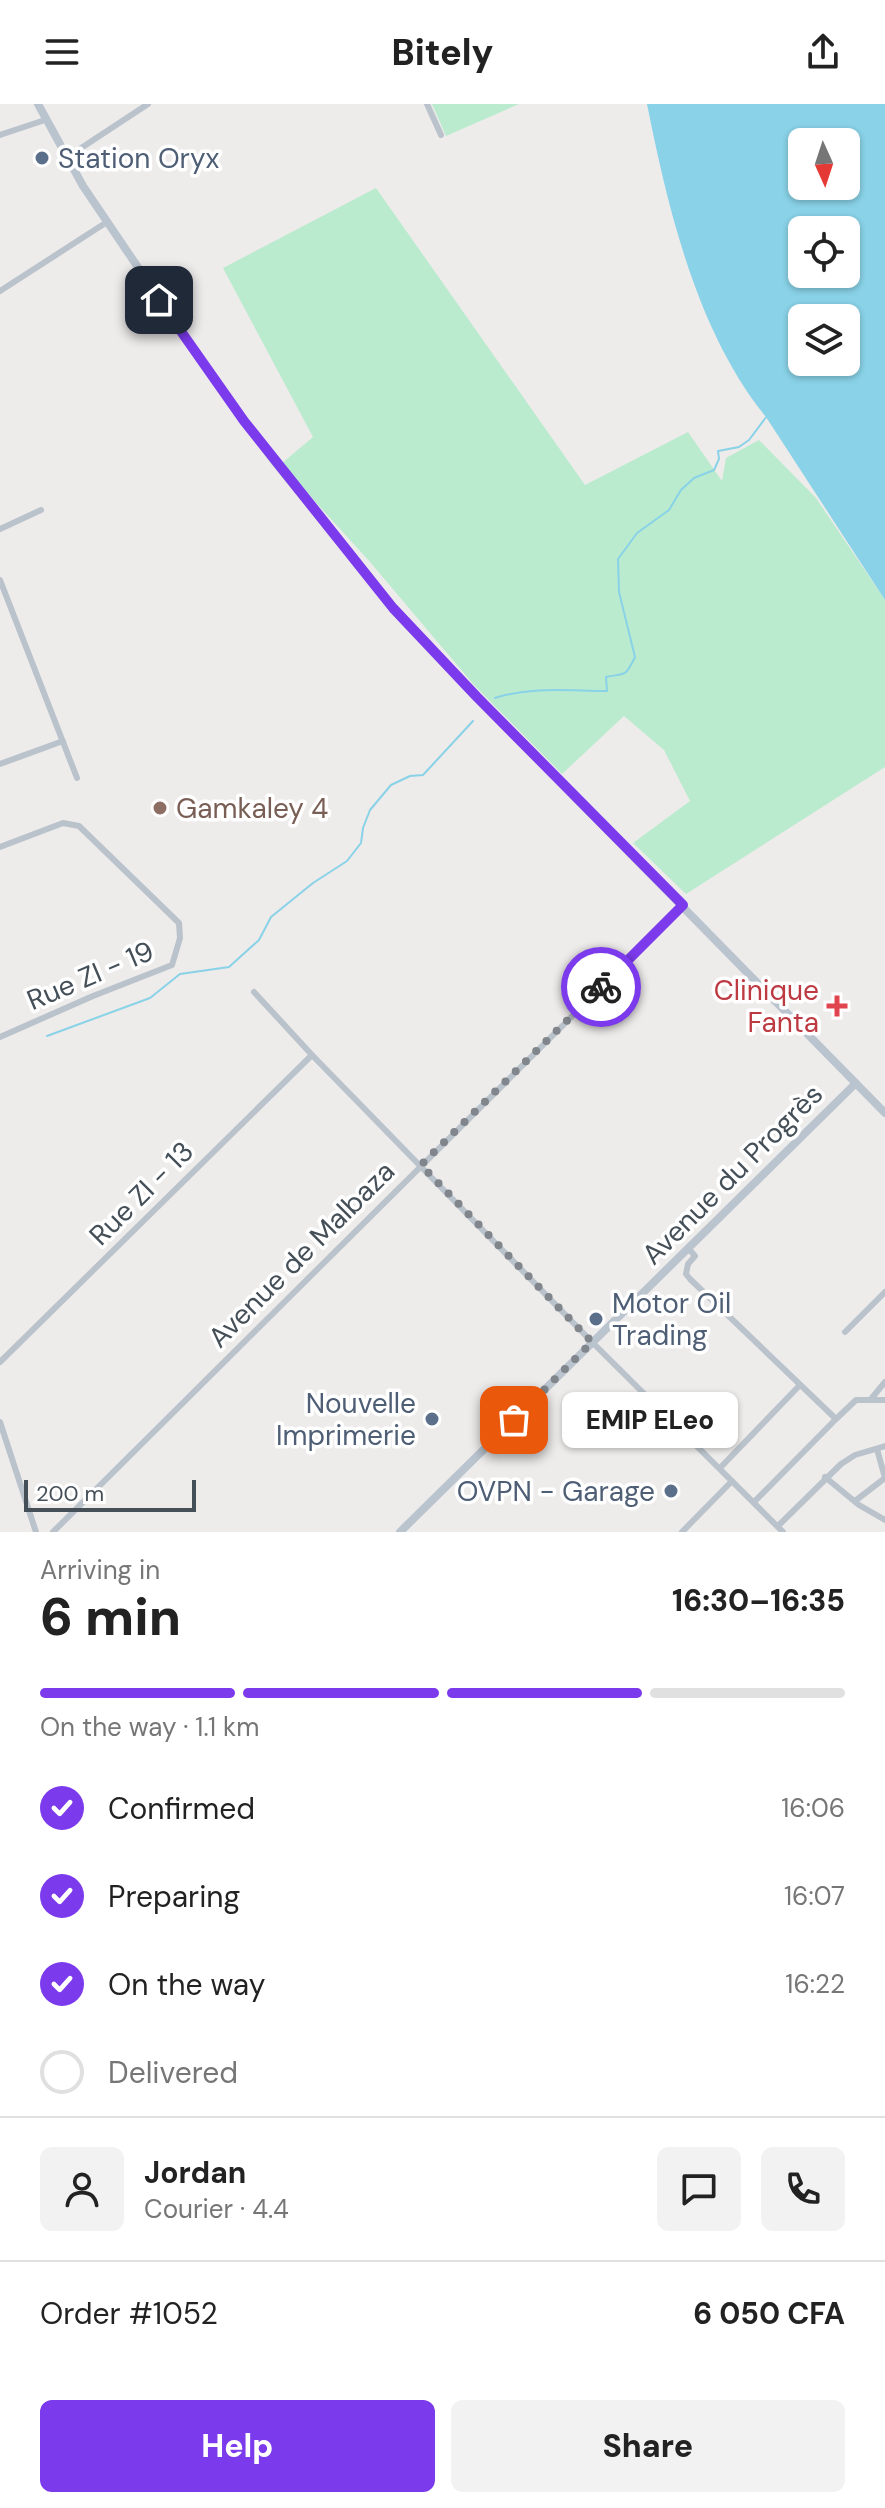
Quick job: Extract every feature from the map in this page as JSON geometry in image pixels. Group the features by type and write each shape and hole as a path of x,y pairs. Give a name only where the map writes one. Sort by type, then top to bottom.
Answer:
{"main road":[{"path":"38,104 66,158 107,222 244,421 393,608 885,1113"},
{"name":"Avenue du Progrès","path":"400,1532 856,1083"}],"street":[{"path":"66,158 148,104"},
{"path":"427,104 441,135"},
{"path":"0,135 45,120"},
{"path":"0,291 107,222"},
{"path":"0,529 41,510"},
{"path":"0,580 77,778"},
{"path":"0,764 63,741"},
{"name":"Rue ZI - 19","path":"0,847 63,823 79,826 165,906 179,923 181,932 172,965 0,1037"},
{"name":"Avenue de Malbaza","path":"53,1532 683,905"},
{"path":"254,992 592,1342 781,1529 825,1477 845,1461 885,1446"},
{"name":"Rue ZI - 13","path":"0,1362 312,1055"},
{"path":"688,1248 695,1256 688,1264 687,1276 836,1419"},
{"path":"845,1332 885,1292"},
{"path":"871,1399 885,1382"},
{"path":"720,1468 799,1386"},
{"path":"754,1502 856,1400 885,1400"},
{"path":"0,1422 36,1532"},
{"path":"855,1501 885,1478 877,1449"},
{"path":"825,1477 885,1520"},
{"path":"682,1532 732,1481"}],"green space":[{"path":"432,104 519,104 446,136"},
{"path":"376,188 585,485 688,432 722,481 726,458 759,440 816,498 885,600 885,767 686,894 633,843 690,801 664,750 624,716 562,774 474,685 370,562 281,464 313,437 223,268"}],"water":[{"path":"647,104 885,104 885,600 721,347 688,268"}],"waterway":[{"path":"495,698 537,691 607,691 606,677 626,672 635,657 619,592 618,559 637,533 669,510 681,490 694,478 714,470 719,459 718,451 739,447 749,440 767,416"},
{"path":"47,1036 150,998 180,974 229,967 259,940 271,917 313,883 347,861 361,843 370,810 391,785 410,776 423,775 473,721"}],"way so far":[{"path":"514,1420 592,1342 421,1165 601,987"}],"place":[{"name":"Station Oryx","path":"42,158"},
{"name":"Gamkaley 4","path":"160,808"},
{"name":"Clinique Fanta","path":"837,1006"},
{"name":"Motor Oil Trading","path":"596,1319"},
{"name":"Nouvelle Imprimerie","path":"432,1419"},
{"name":"EMIP ELeo","path":"514,1420"},
{"name":"OVPN - Garage","path":"671,1491"}],"route":[{"path":"159,300 274,461 393,608 683,905 601,987"}]}
